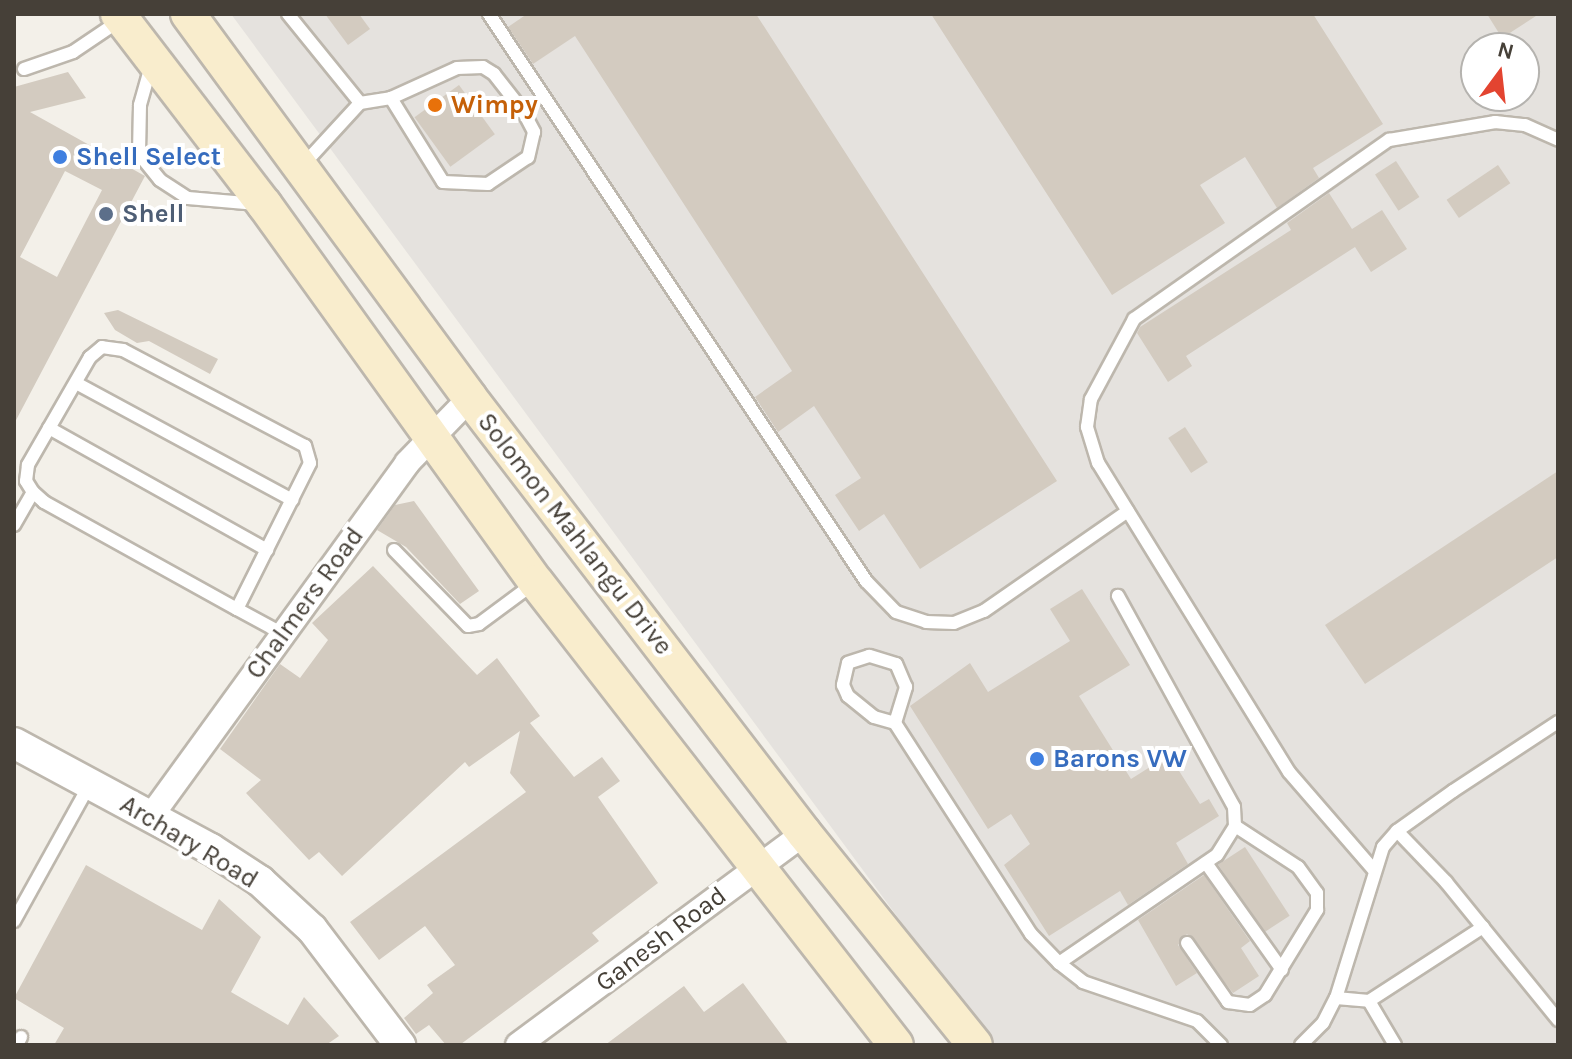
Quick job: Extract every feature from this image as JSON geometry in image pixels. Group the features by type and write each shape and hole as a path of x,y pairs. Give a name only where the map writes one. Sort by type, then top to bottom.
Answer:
{"main road":[{"name":"Solomon Mahlangu Drive","path":"188,14 303,165 470,398 804,833 975,1045"},
{"path":"120,16 264,204 536,582 759,864 896,1045"}],"street":[{"name":"Chalmers Road","path":"151,816 429,437 470,398"},
{"name":"Archary Road","path":"14,743 151,816 260,881 312,929 400,1045"},
{"name":"Ganesh Road","path":"518,1045 804,833"}],"lane":[{"path":"288,14 360,103"},
{"path":"489,14 866,581 896,612 926,622 954,623 984,611 1128,511"},
{"path":"24,69 73,52 120,16"},
{"path":"153,60 140,105 139,154 160,180 188,198 264,204"},
{"path":"303,165 360,103 391,98 457,68 483,67 494,74 523,111 534,132 528,157 488,184 443,182 391,98"},
{"path":"1373,869 1289,772 1098,463 1087,427 1107,361 1134,319 1389,140 1495,122 1525,125 1558,140"},
{"path":"237,609 310,463 305,446 293,436 123,350 102,347 76,383 28,465 26,481 33,492 237,609 283,634"},
{"path":"76,383 292,500"},
{"path":"49,428 267,550"},
{"path":"14,525 33,492"},
{"path":"394,550 468,626 479,624 536,582"},
{"path":"1059,963 1206,863 1230,841 1235,826 1234,807 1118,596"},
{"path":"895,723 906,687 896,664 869,656 848,663 843,685 848,696 859,709 895,723 1031,934 1059,963 1083,982 1197,1021 1221,1045"},
{"path":"1301,1045 1323,1023 1336,998 1373,869 1397,831 1558,722"},
{"path":"14,921 90,784"},
{"path":"1187,943 1228,1002 1239,1007 1265,995 1317,910 1317,893 1280,850 1235,826"},
{"path":"1397,831 1483,927 1558,1020"},
{"path":"1206,863 1282,970"},
{"path":"1336,998 1369,1001 1483,927"},
{"path":"1369,1001 1395,1045"}],"shaded area":[{"path":"231,14 1558,14 1558,1045 992,1045"}],"building":[{"path":"325,14 359,14 370,29 348,45"},
{"path":"527,14 756,14 1057,481 920,569 884,514 859,531 835,495 861,478 814,406 778,432 755,397 792,371 575,36 533,64 508,27"},
{"path":"931,14 1313,14 1383,124 1313,168 1319,178 1277,208 1245,157 1200,185 1225,223 1112,295"},
{"path":"1487,14 1539,14 1511,32 1498,32"},
{"path":"68,72 86,98 30,112 145,176 14,424 14,87","holes":["65,171 102,190 57,277 20,257"]},
{"path":"459,85 495,134 450,167 415,117"},
{"path":"1396,161 1419,197 1398,211 1375,175"},
{"path":"1498,165 1510,183 1459,218 1447,200"},
{"path":"1329,193 1352,229 1382,210 1407,249 1371,272 1355,247 1186,356 1192,366 1168,382 1137,333 1140,327 1291,230 1287,223"},
{"path":"118,310 218,359 210,374 149,341 137,343 115,330 104,313"},
{"path":"1185,427 1208,462 1191,473 1168,438"},
{"path":"1558,471 1558,557 1365,684 1325,625"},
{"path":"414,501 479,591 460,604 406,547 377,530 395,505"},
{"path":"373,566 477,675 497,658 540,716 530,723 574,777 602,757 620,781 598,797 658,883 592,933 599,941 461,1044 446,1045 429,1025 416,1034 404,1018 433,993 427,985 455,965 425,926 379,960 350,922 526,792 510,773 520,731 469,767 465,762 342,876 319,852 309,860 246,793 261,780 220,749 280,664 300,678 328,640 312,623"},
{"path":"1082,589 1130,665 1079,696 1131,779 1169,755 1200,804 1209,799 1219,816 1176,843 1188,864 1128,905 1120,891 1049,936 1004,865 1030,844 1011,814 988,829 910,706 970,663 988,692 1070,641 1050,609"},
{"path":"1245,847 1290,916 1263,933 1218,864"},
{"path":"86,865 202,930 219,899 261,937 231,992 288,1025 304,997 339,1036 326,1045 54,1045 64,1028 14,998"},
{"path":"1204,875 1250,941 1241,948 1259,976 1233,993 1187,934 1178,945 1197,973 1176,986 1138,920"},
{"path":"743,983 789,1045 605,1045 684,986 704,1012"}],"place":[{"name":"Wimpy","path":"435,105"},
{"name":"Shell Select","path":"60,157"},
{"name":"Shell","path":"106,214"},
{"name":"Barons VW","path":"1037,759"}]}
